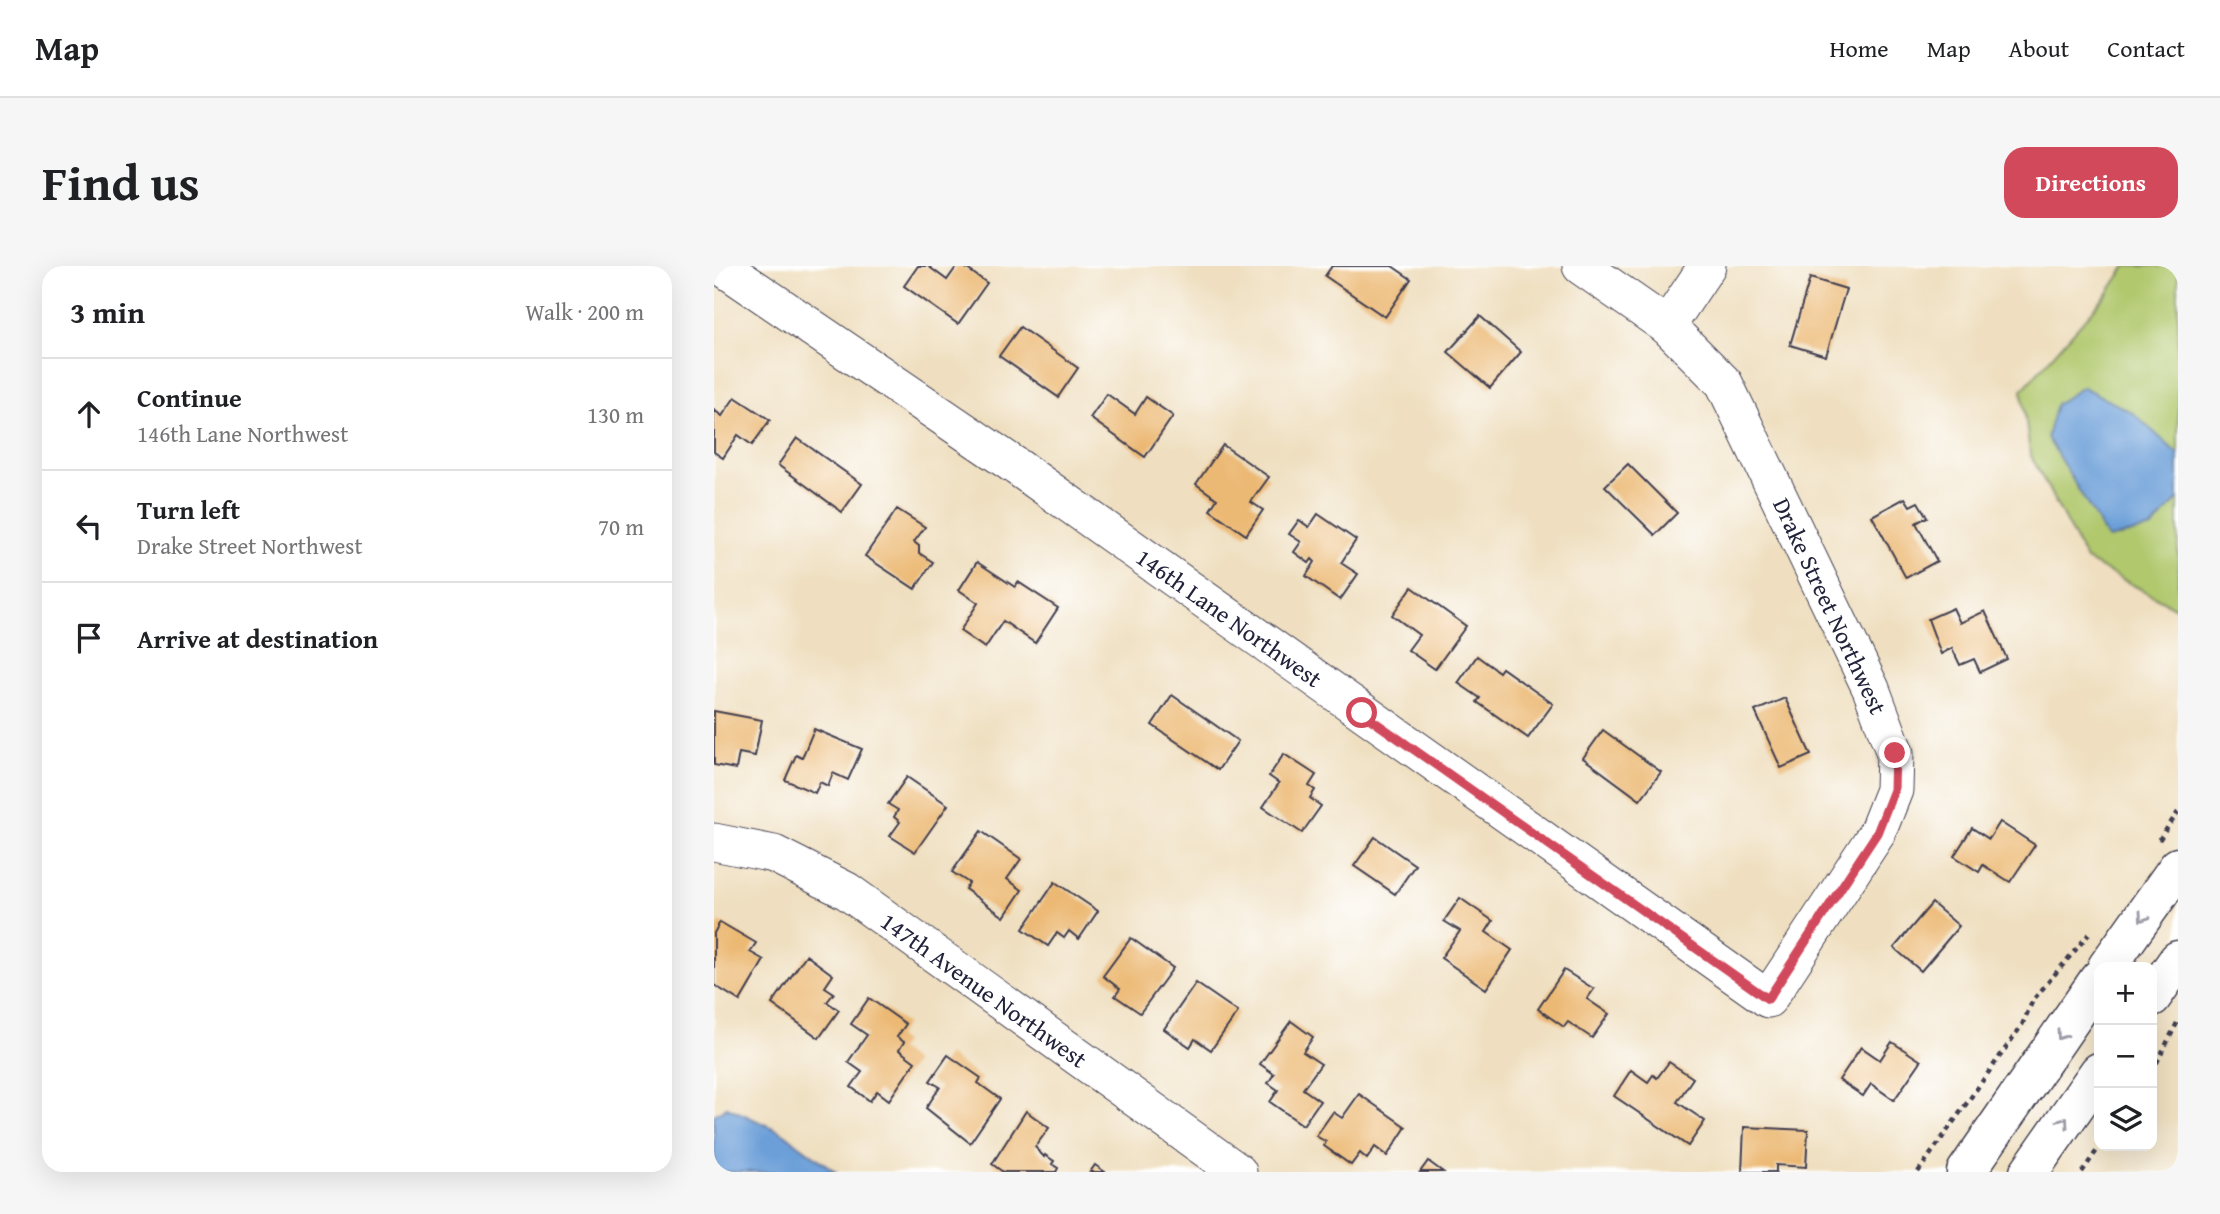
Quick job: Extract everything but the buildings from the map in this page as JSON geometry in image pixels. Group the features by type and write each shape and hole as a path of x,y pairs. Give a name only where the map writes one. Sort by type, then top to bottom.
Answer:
{"main road":[{"path":"2110,962 2167,856"},
{"path":"2157,990 2178,960"},
{"path":"1966,1172 2094,986"},
{"path":"2029,1172 2094,1079"}],"street":[{"name":"146th Lane Northwest","path":"721,266 1020,469 1768,999"},
{"name":"Drake Street Northwest","path":"1581,266 1667,326 1724,383 1871,689 1895,753 1894,790 1877,833 1768,999"},
{"path":"1667,326 1707,266"},
{"name":"147th Avenue Northwest","path":"714,842 774,854 847,891 1238,1172"}],"path":[{"path":"2167,856 2178,812"},
{"path":"1918,1172 2022,1025 2033,1000 2090,932"},
{"path":"2157,1062 2178,1021"},
{"path":"2082,1172 2097,1151"}],"green space":[{"path":"2126,266 2178,266 2178,609 2086,560 2030,454 2022,390 2108,293"}],"water":[{"path":"2083,387 2133,413 2178,454 2178,499 2152,528 2108,539 2047,437 2056,404"},
{"path":"727,1107 782,1132 836,1172 714,1172 714,1115"}],"route":[{"path":"1362,713 1768,999 1877,833 1894,790 1895,753"}]}
